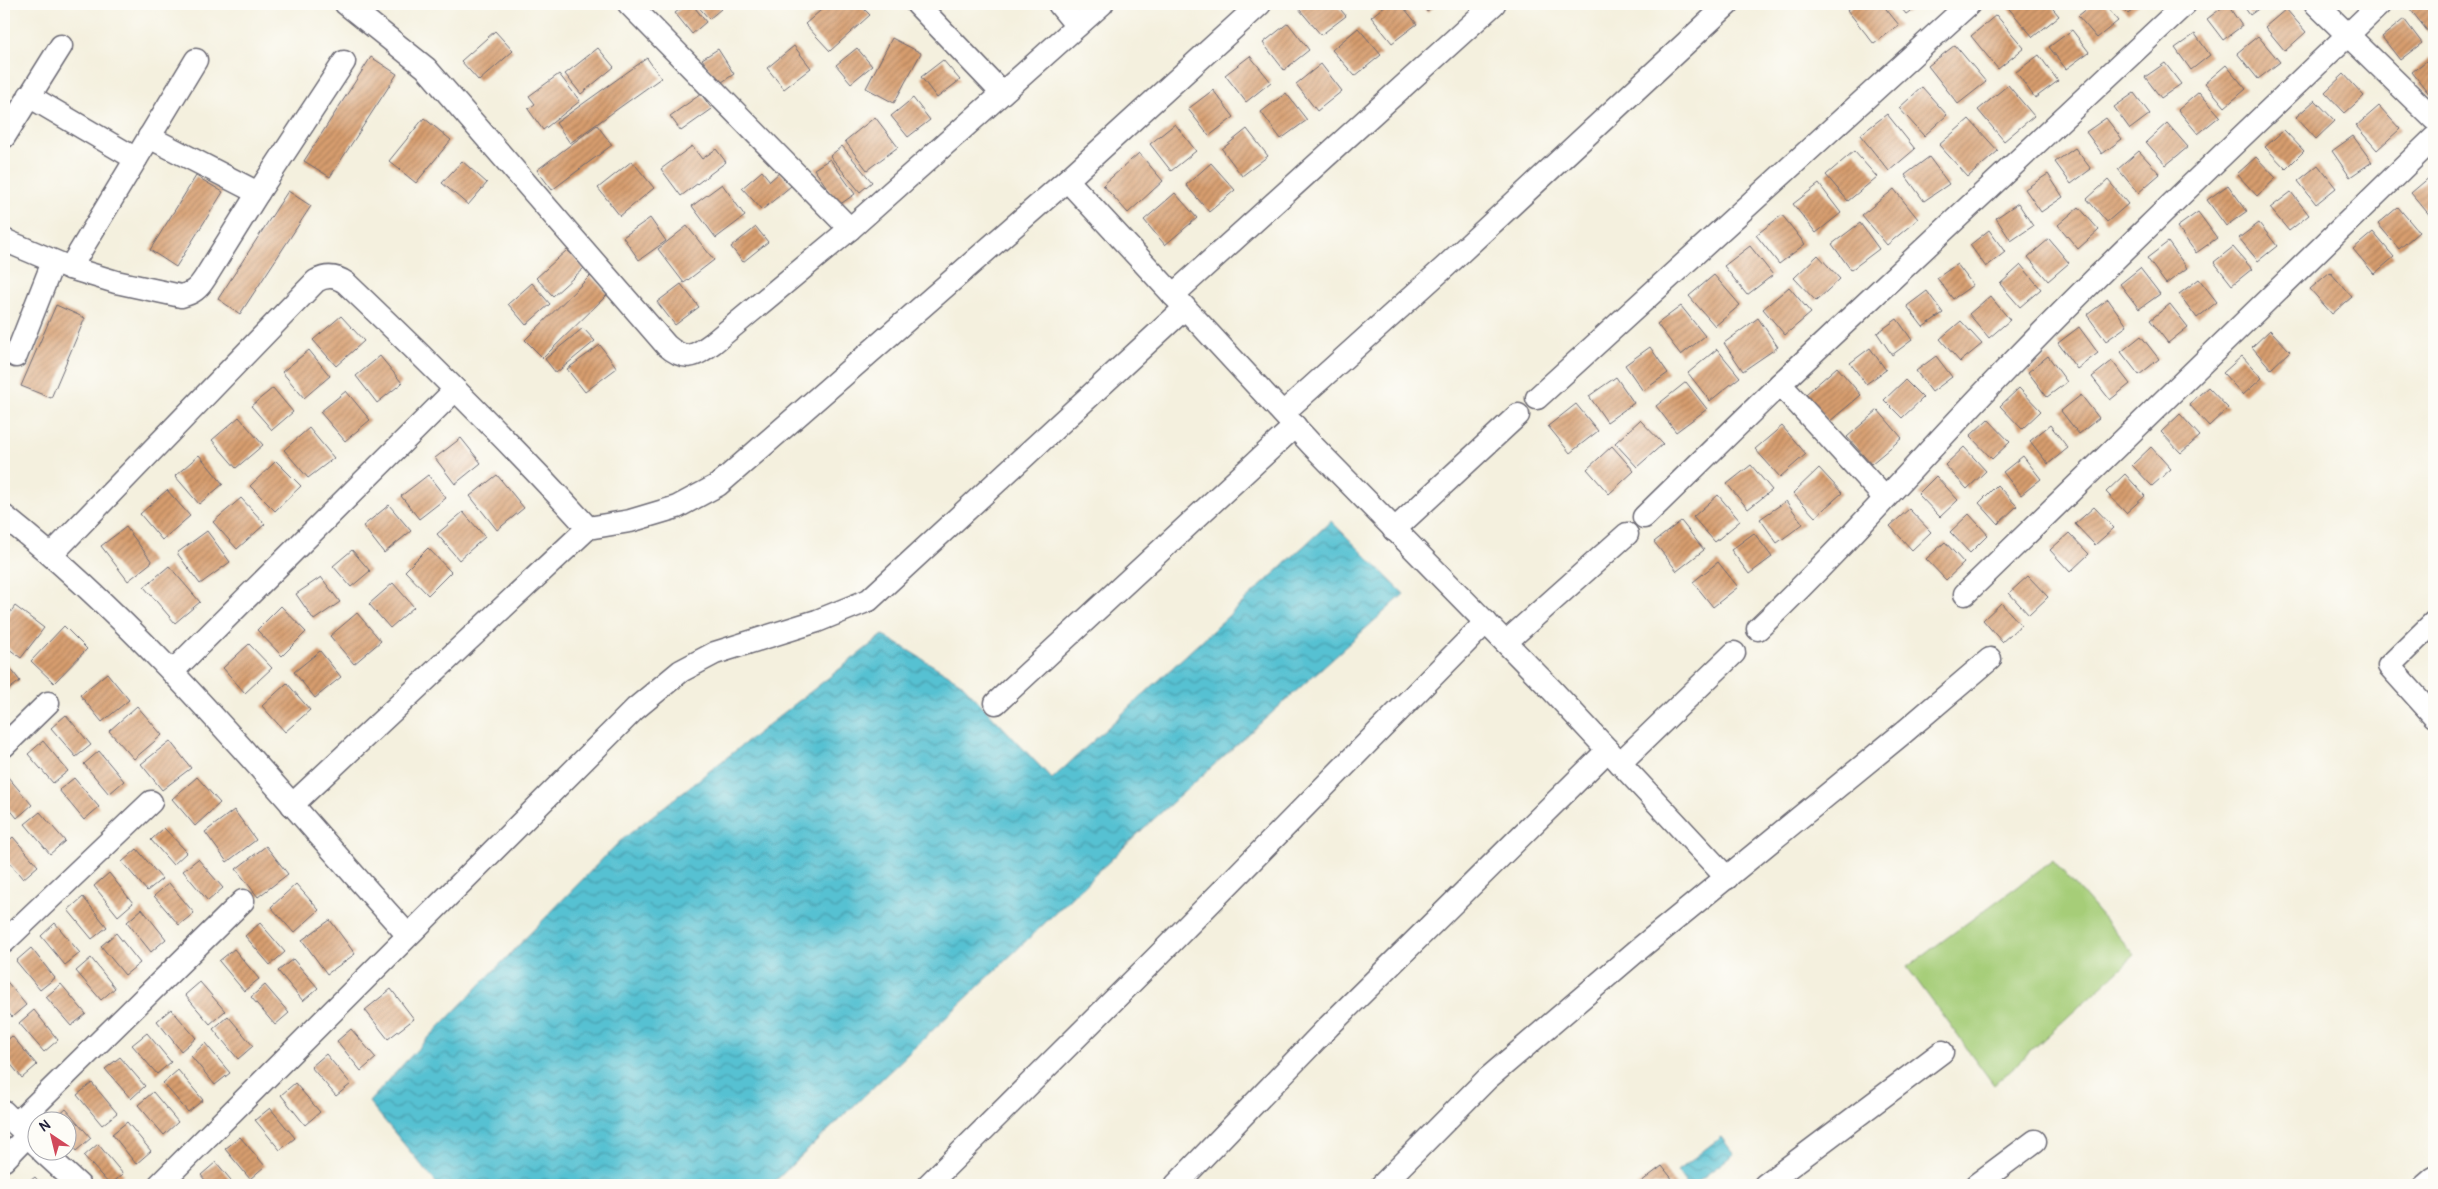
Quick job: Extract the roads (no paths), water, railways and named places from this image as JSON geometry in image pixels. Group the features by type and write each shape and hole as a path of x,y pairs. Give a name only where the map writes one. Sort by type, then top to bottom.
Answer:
{"street":[{"path":"346,4 426,68 677,355 688,356 699,354 850,229 1102,4"},
{"path":"628,4 850,229"},
{"path":"917,4 1002,93"},
{"path":"1059,4 1077,26"},
{"path":"292,805 588,528 630,521 677,507 718,485 1067,180 1260,4"},
{"path":"159,1185 407,934 660,686 681,671 715,653 817,621 869,600 1179,301 1494,4"},
{"path":"996,702 1289,420 1728,4"},
{"path":"1537,398 1969,4"},
{"path":"1644,517 1780,384 2185,4"},
{"path":"2316,4 2434,119"},
{"path":"1758,629 1813,577 1884,497 2026,349 2380,4"},
{"path":"4,137 60,46"},
{"path":"16,356 62,265 136,160 196,60"},
{"path":"4,240 62,265 116,282 181,296 190,294 198,289 344,62"},
{"path":"29,96 136,160"},
{"path":"149,137 258,193"},
{"path":"1964,594 2434,138"},
{"path":"1067,180 1289,420 1394,530 1506,642 1727,878"},
{"path":"52,554 316,281 324,277 339,278 346,283 545,480 588,528"},
{"path":"1780,384 1884,497"},
{"path":"173,671 455,390"},
{"path":"1394,530 1518,415"},
{"path":"4,516 52,554 173,671 407,934"},
{"path":"1506,642 1627,534"},
{"path":"928,1185 1157,957 1486,622"},
{"path":"2434,622 2389,666 2434,716"},
{"path":"1176,1185 1329,1026 1614,756 1734,653"},
{"path":"1382,1185 1487,1080 1639,949 1990,659"},
{"path":"4,746 48,703"},
{"path":"4,942 151,802"},
{"path":"4,1160 243,901"},
{"path":"1765,1185 1942,1052"},
{"path":"26,1134 79,1185"},
{"path":"1976,1185 2035,1141"},
{"path":"2426,1185 2434,1178"}],"water":[{"path":"1331,521 1404,594 1145,827 771,1185 438,1185 369,1102 408,1059 619,842 883,635 960,682 1052,779"},
{"path":"1721,1137 1734,1154 1693,1185 1687,1185 1677,1171"}]}
